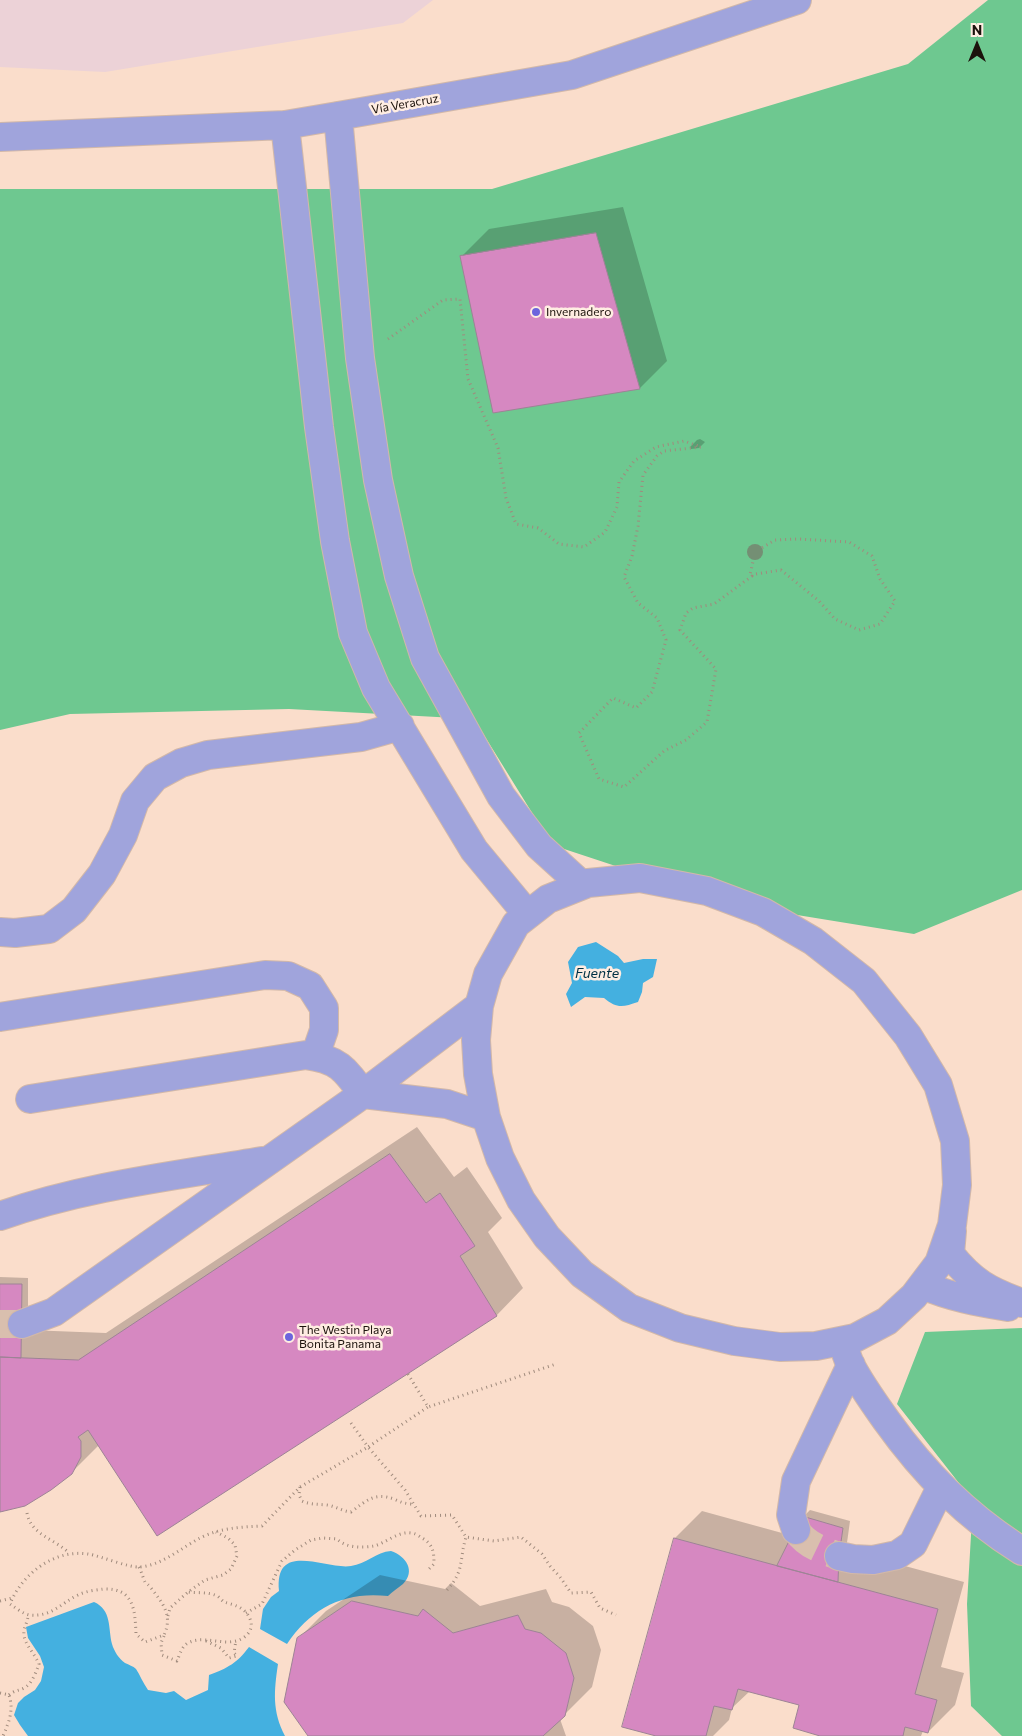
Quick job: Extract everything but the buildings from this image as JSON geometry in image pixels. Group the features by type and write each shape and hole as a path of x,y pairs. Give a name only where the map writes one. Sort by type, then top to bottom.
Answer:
{"street":[{"name":"Vía Veracruz","path":"0,137 285,125 338,116 572,75 797,0"},
{"path":"338,116 360,358 378,480 399,576 425,658 501,796 539,846 582,885"},
{"path":"285,125 318,426 335,541 353,634 376,688 474,850 527,914"},
{"path":"0,932 16,933 49,928 74,910 102,874 123,835 135,801 155,777 181,763 208,755 361,737 400,726"},
{"path":"796,1530 790,1515 796,1481 846,1353 855,1338 887,1321 914,1296 939,1263 952,1225 958,1185 955,1141 938,1085 908,1036 864,981 805,936 763,912 707,890 640,878 588,883 548,899 516,924 488,974 479,1006 476,1040 478,1074 486,1117 500,1158 521,1200 547,1237 582,1274 629,1308 680,1328 734,1341 780,1347 816,1346 846,1353 874,1402 902,1441 941,1487 974,1518 1022,1551"},
{"path":"0,1018 265,975 288,976 310,986 324,1008 324,1030 315,1056"},
{"path":"22,1324 54,1312 363,1094 479,1006"},
{"path":"30,1100 306,1055 325,1057 338,1065 363,1094 447,1104 486,1117"},
{"path":"0,1216 35,1203 93,1190 269,1160"},
{"path":"954,1210 950,1254 963,1270 981,1284 1000,1295 1022,1304"},
{"path":"923,1284 942,1294 976,1302 1008,1307 1022,1304"},
{"path":"840,1556 873,1560 897,1555 913,1544 941,1487"}],"path":[{"path":"360,358 443,300 460,299 468,379 498,448 506,498 516,524 538,528 559,544 584,547 605,532 617,507 619,482 634,460 656,447 684,441 701,447 664,451 657,456 643,475 638,526 632,556 624,577 638,602 657,618 666,640 652,692 636,708 613,698 579,733 599,780 624,787 664,751 686,740 707,722 716,670 680,630 686,613 693,608 714,604 752,576 782,570 819,601 835,619 859,630 880,624 895,602 880,579 872,556 849,542 798,539 775,540 755,552 750,575 752,576"},
{"path":"164,1635 145,1642 136,1634 136,1622 130,1599 126,1594 116,1589 98,1590 77,1595 50,1613 28,1615 10,1604 20,1586 42,1564 69,1553 87,1554 138,1568 156,1563 202,1537 227,1528 262,1526 300,1487 368,1447 428,1407 556,1364"},
{"path":"408,1374 428,1407"},
{"path":"351,1424 405,1490 421,1516 452,1515 466,1537 457,1579 447,1590"},
{"path":"300,1487 299,1496 302,1501 314,1505 327,1505 342,1511 351,1512 375,1496 384,1496 405,1504 414,1505"},
{"path":"27,1513 30,1522 39,1532 47,1539 58,1543 69,1553"},
{"path":"168,1617 170,1608 188,1592 205,1580 223,1575 231,1570 237,1556 235,1545 228,1538 216,1532"},
{"path":"246,1613 262,1604 282,1561 295,1550 312,1540 323,1538 337,1539 348,1546 374,1546 395,1536 410,1532 426,1541 432,1547 434,1564 427,1570"},
{"path":"466,1537 494,1541 521,1537 542,1554 571,1593 591,1592 600,1608 616,1615"},
{"path":"138,1568 143,1574 145,1582 151,1587 163,1605 168,1617 169,1623 161,1642 162,1655 177,1661 181,1649 190,1642 203,1640 227,1642 243,1638 250,1630 252,1625 246,1613 236,1606 223,1602 215,1595 188,1592"},
{"path":"0,1601 12,1598"},
{"path":"0,1693 9,1695 16,1690 25,1688 36,1674 39,1664 23,1632 28,1621 28,1615"},
{"path":"203,1640 221,1648 229,1658 237,1656 234,1653 236,1640"},
{"path":"0,1731 3,1735 8,1726 12,1703 9,1695"}],"shaded area":[{"path":"0,0 433,0 403,23 105,72 0,67"}],"green space":[{"path":"988,0 1022,0 1022,890 914,934 791,914 658,880 552,845 474,719 289,709 70,714 0,730 0,189 492,189 908,64"},
{"path":"1022,1328 1022,1736 1002,1736 971,1706 967,1604 973,1501 897,1404 925,1332"}],"water":[{"name":"Fuente","path":"596,942 618,956 624,963 643,959 657,959 653,977 643,983 638,1002 620,1006 604,998 585,997 571,1007 566,994 572,983 568,962 578,947"},
{"path":"391,1551 405,1560 408,1564 409,1574 403,1584 388,1596 357,1596 343,1599 330,1605 307,1621 296,1631 287,1644 260,1629 263,1609 271,1597 279,1591 280,1575 285,1566 293,1562 304,1561 351,1566 381,1553"},
{"path":"94,1602 100,1605 107,1615 112,1644 117,1655 125,1663 136,1669 148,1690 166,1693 174,1691 186,1700 208,1690 209,1675 232,1664 249,1647 278,1664 275,1701 278,1718 285,1736 28,1736 14,1715 18,1703 35,1690 41,1681 44,1667 40,1656 28,1638 26,1627"}],"tunnel":[{"path":"0,1324 22,1324"},
{"path":"796,1530 810,1544 839,1556"}],"place":[{"name":"Invernadero","path":"536,312"},
{"name":"The Westin Playa Bonita Panama","path":"289,1337"}]}
